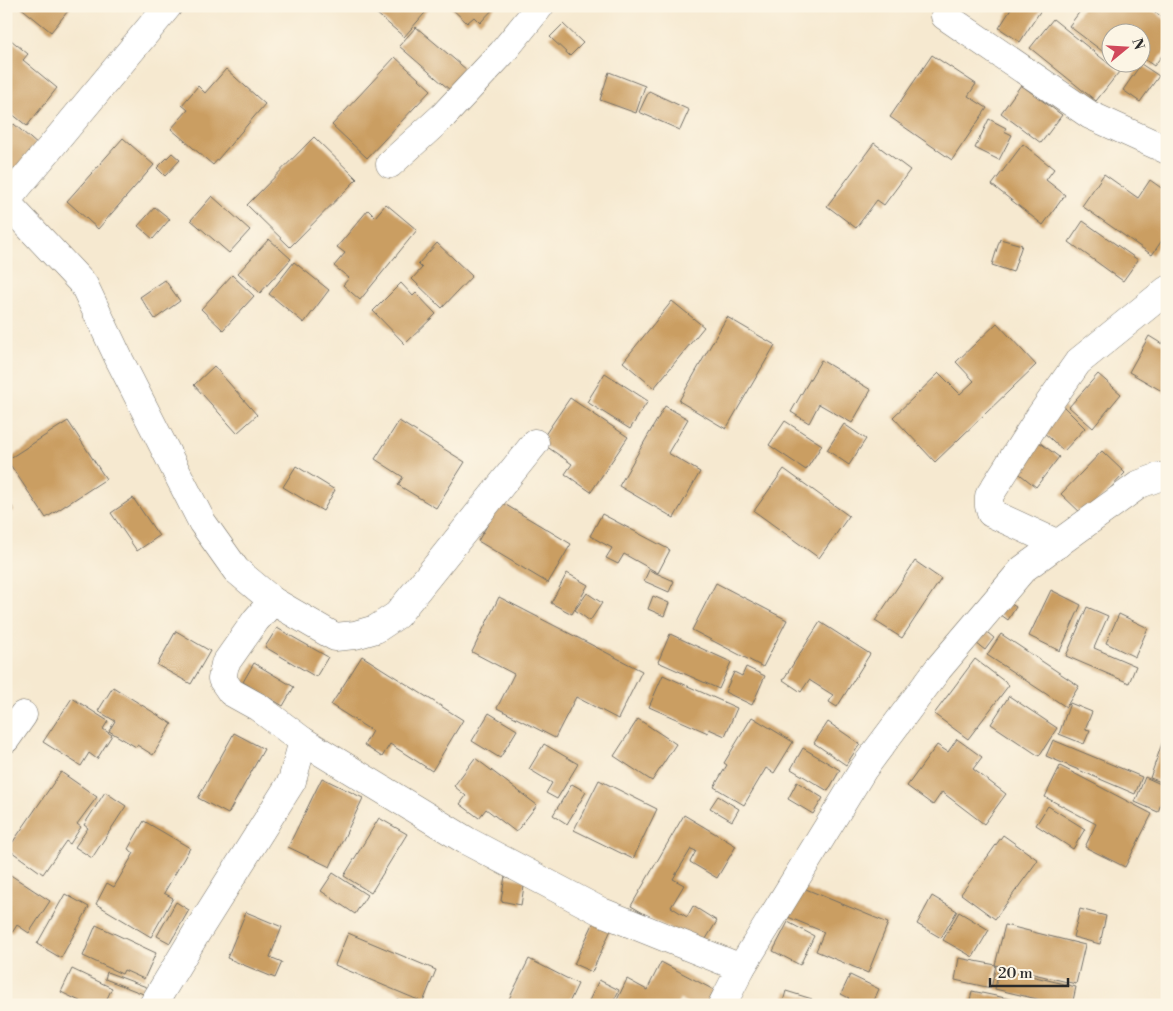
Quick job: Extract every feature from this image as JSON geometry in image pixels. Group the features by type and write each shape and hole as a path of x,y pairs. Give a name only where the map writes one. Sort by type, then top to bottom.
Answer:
{"street":[{"path":"168,6 6,201 84,285 120,361 202,522 236,570 274,601 334,636 355,635 376,629 397,615 535,443"},
{"path":"390,164 443,116 502,53 540,6"},
{"path":"944,16 1090,115 1167,150"},
{"path":"1058,544 991,512 989,496 1078,362 1167,290"},
{"path":"722,1005 741,968 864,768 938,669 1023,569 1140,484 1167,477"},
{"path":"274,601 256,620 225,664 222,679 232,692 258,707 303,741 467,841 602,912 741,968"},
{"path":"6,739 22,715"},
{"path":"153,1005 292,781 303,741"}],"building":[{"path":"19,6 72,6 51,32"},
{"path":"368,6 431,6 404,37"},
{"path":"449,6 496,6 480,23 474,17 467,23"},
{"path":"1013,6 1035,6 1041,10 1020,42 999,28"},
{"path":"1084,6 1147,6 1167,21 1167,49 1154,66 1150,63 1150,22 1100,22 1100,49 1069,26"},
{"path":"1053,19 1100,57 1100,72 1119,72 1096,101 1030,48"},
{"path":"563,24 583,43 570,56 550,37"},
{"path":"416,27 467,70 450,90 399,46"},
{"path":"11,40 28,54 23,60 57,88 27,126 6,109 6,46"},
{"path":"932,55 976,84 968,96 987,108 952,160 890,117"},
{"path":"395,57 431,90 367,158 332,125"},
{"path":"226,69 265,104 213,165 171,129 188,110 182,105 198,86 205,93"},
{"path":"1150,70 1159,76 1140,102 1123,90 1135,72 1150,72"},
{"path":"609,72 645,86 636,113 600,100"},
{"path":"1021,85 1062,115 1041,143 1001,113"},
{"path":"649,91 689,110 680,130 639,112"},
{"path":"989,119 1006,128 1004,131 1012,135 999,160 975,148"},
{"path":"14,124 39,146 17,171 6,161 6,133"},
{"path":"314,137 357,179 290,247 247,205"},
{"path":"123,138 154,165 98,229 67,201"},
{"path":"874,143 910,170 884,205 877,200 856,228 827,206"},
{"path":"1023,144 1054,169 1046,180 1065,195 1043,225 992,185"},
{"path":"172,153 180,160 165,176 157,168"},
{"path":"1104,174 1138,198 1150,180 1167,192 1167,233 1152,255 1082,206"},
{"path":"212,196 250,230 229,253 191,220"},
{"path":"386,204 417,230 360,300 343,285 349,278 334,266 345,253 337,247 368,210 375,217"},
{"path":"155,207 170,219 153,239 138,226"},
{"path":"1083,221 1138,260 1123,281 1069,242"},
{"path":"269,239 291,259 260,293 238,273"},
{"path":"1000,239 1022,245 1013,272 992,265"},
{"path":"437,243 472,276 442,308 412,279 422,268 418,264"},
{"path":"294,262 329,290 304,323 269,294"},
{"path":"232,275 254,296 223,330 201,309"},
{"path":"165,280 180,301 155,319 140,297"},
{"path":"401,283 413,296 416,293 436,314 405,344 373,311"},
{"path":"672,301 704,327 654,388 623,362"},
{"path":"727,317 775,345 726,429 679,401"},
{"path":"997,323 1036,365 935,462 893,417 939,373 960,394 974,381 956,362"},
{"path":"1167,335 1167,394 1129,372 1149,336 1162,344"},
{"path":"821,360 871,390 852,423 819,404 809,423 791,412"},
{"path":"214,366 257,415 237,433 194,385"},
{"path":"605,373 648,401 630,429 587,402"},
{"path":"1098,374 1121,394 1093,428 1069,407"},
{"path":"570,398 628,437 591,492 565,474 572,464 540,442"},
{"path":"665,406 688,419 668,453 700,472 674,518 619,486"},
{"path":"1063,406 1085,428 1064,451 1041,430"},
{"path":"68,421 106,479 46,518 7,460"},
{"path":"399,421 465,462 436,508 398,485 403,477 375,459"},
{"path":"785,421 822,445 806,470 769,445"},
{"path":"844,424 866,439 849,465 827,450"},
{"path":"1039,442 1059,457 1036,487 1016,471"},
{"path":"1102,451 1125,473 1084,516 1061,494"},
{"path":"296,466 335,490 323,511 283,487"},
{"path":"784,469 849,516 819,558 754,511"},
{"path":"6,498 14,510 6,515"},
{"path":"133,498 159,536 137,551 111,513"},
{"path":"501,502 571,544 548,583 478,541"},
{"path":"602,514 670,550 658,573 624,554 618,564 606,558 612,548 590,536"},
{"path":"915,561 941,579 902,638 875,621"},
{"path":"649,570 674,581 669,592 644,581"},
{"path":"567,573 588,585 572,614 551,603"},
{"path":"716,583 787,620 763,667 692,630"},
{"path":"1051,590 1081,605 1060,651 1029,636"},
{"path":"587,593 602,603 590,621 575,610"},
{"path":"653,596 669,603 664,616 648,609"},
{"path":"499,597 642,671 618,719 576,697 555,738 497,708 514,674 472,652"},
{"path":"1005,600 1016,607 1008,620 997,612"},
{"path":"1087,607 1108,616 1094,648 1136,666 1129,683 1066,656"},
{"path":"1119,614 1148,628 1135,657 1106,643"},
{"path":"820,622 870,654 837,707 829,702 833,695 809,680 801,692 783,680"},
{"path":"277,628 328,657 316,677 265,647"},
{"path":"982,628 994,638 985,650 972,640"},
{"path":"176,631 210,651 191,684 157,665"},
{"path":"670,634 731,662 719,689 658,662"},
{"path":"1001,634 1079,686 1066,707 987,655"},
{"path":"362,656 463,720 432,771 390,744 382,757 364,745 372,731 331,705"},
{"path":"975,659 1009,685 968,739 934,714"},
{"path":"254,663 294,687 283,706 243,682"},
{"path":"746,667 765,676 752,705 725,692 734,672 742,676"},
{"path":"663,675 737,708 725,736 709,729 708,733 649,707"},
{"path":"113,687 172,724 153,755 109,731 115,721 98,711"},
{"path":"1009,696 1057,728 1039,756 991,724"},
{"path":"72,698 108,721 103,729 112,735 97,759 89,753 81,766 43,742"},
{"path":"1070,703 1092,712 1085,729 1090,730 1084,744 1059,734"},
{"path":"489,713 517,730 500,758 472,741"},
{"path":"752,717 793,742 774,773 766,768 744,805 714,787 727,765 724,763"},
{"path":"638,719 676,744 652,781 614,756"},
{"path":"828,722 860,744 846,765 814,743"},
{"path":"1167,732 1167,784 1150,778"},
{"path":"234,733 264,749 228,814 198,798"},
{"path":"957,739 982,757 973,769 1006,794 984,824 942,792 933,805 907,786 937,745 948,752"},
{"path":"1053,740 1142,777 1135,794 1046,756"},
{"path":"544,744 578,764 557,799 546,793 552,783 529,769"},
{"path":"803,748 840,770 828,791 791,769"},
{"path":"475,758 537,805 516,832 486,809 479,818 460,804 466,796 454,786"},
{"path":"1060,766 1152,814 1125,867 1085,847 1096,824 1045,797"},
{"path":"61,772 97,797 77,824 81,827 70,844 66,841 43,874 8,849"},
{"path":"1145,777 1167,787 1158,812 1135,802"},
{"path":"322,778 363,798 330,867 288,847"},
{"path":"599,780 657,809 633,859 574,830"},
{"path":"797,782 823,798 813,814 788,799"},
{"path":"572,784 586,792 567,824 553,815"},
{"path":"105,792 126,806 92,858 75,847 88,828 84,825"},
{"path":"718,796 739,809 732,821 710,808"},
{"path":"1048,806 1085,829 1073,849 1036,825"},
{"path":"684,815 736,846 717,878 690,862 696,851 691,849 673,879 684,885 671,907 687,917 693,906 717,921 701,947 631,906"},
{"path":"379,818 407,834 371,893 344,876"},
{"path":"144,821 190,848 164,893 173,898 151,937 96,904 107,883 114,887 134,853 128,849"},
{"path":"1003,835 1038,860 995,919 961,894"},
{"path":"6,872 50,901 29,933 17,925 12,933 6,930"},
{"path":"333,873 367,895 355,914 321,891"},
{"path":"505,876 525,880 521,905 501,901"},
{"path":"801,887 888,923 868,973 816,951 824,932 788,917"},
{"path":"65,894 89,907 61,958 37,944"},
{"path":"932,896 957,911 941,938 917,924"},
{"path":"176,902 189,910 170,943 157,936"},
{"path":"1080,909 1106,916 1100,944 1073,937"},
{"path":"246,912 282,927 270,957 282,962 275,978 227,958"},
{"path":"959,912 989,930 973,957 943,940"},
{"path":"594,922 611,930 592,972 574,964"},
{"path":"788,922 814,936 800,965 773,951"},
{"path":"96,925 156,953 144,979 124,970 122,974 83,956"},
{"path":"1005,925 1085,945 1076,984 995,965"},
{"path":"348,933 436,970 423,1002 335,965"},
{"path":"959,958 996,965 991,988 955,980"},
{"path":"529,959 578,984 568,1005 520,1005 509,999"},
{"path":"661,962 714,990 706,1005 691,1005 680,999 677,1005 622,1005 616,1002 627,979 647,990"},
{"path":"999,968 1076,987 1072,1005 1062,1005 995,989"},
{"path":"72,969 112,988 104,1005 88,1005 61,992"},
{"path":"107,972 149,988 146,995 105,979"},
{"path":"850,975 879,989 872,1005 846,1004 849,998 841,994"},
{"path":"599,980 619,990 612,1005 587,1005"},
{"path":"786,991 812,999 811,1005 782,1005"},
{"path":"972,991 1020,1001 1019,1005 969,1005"},
{"path":"397,999 409,1005 394,1005"}]}
